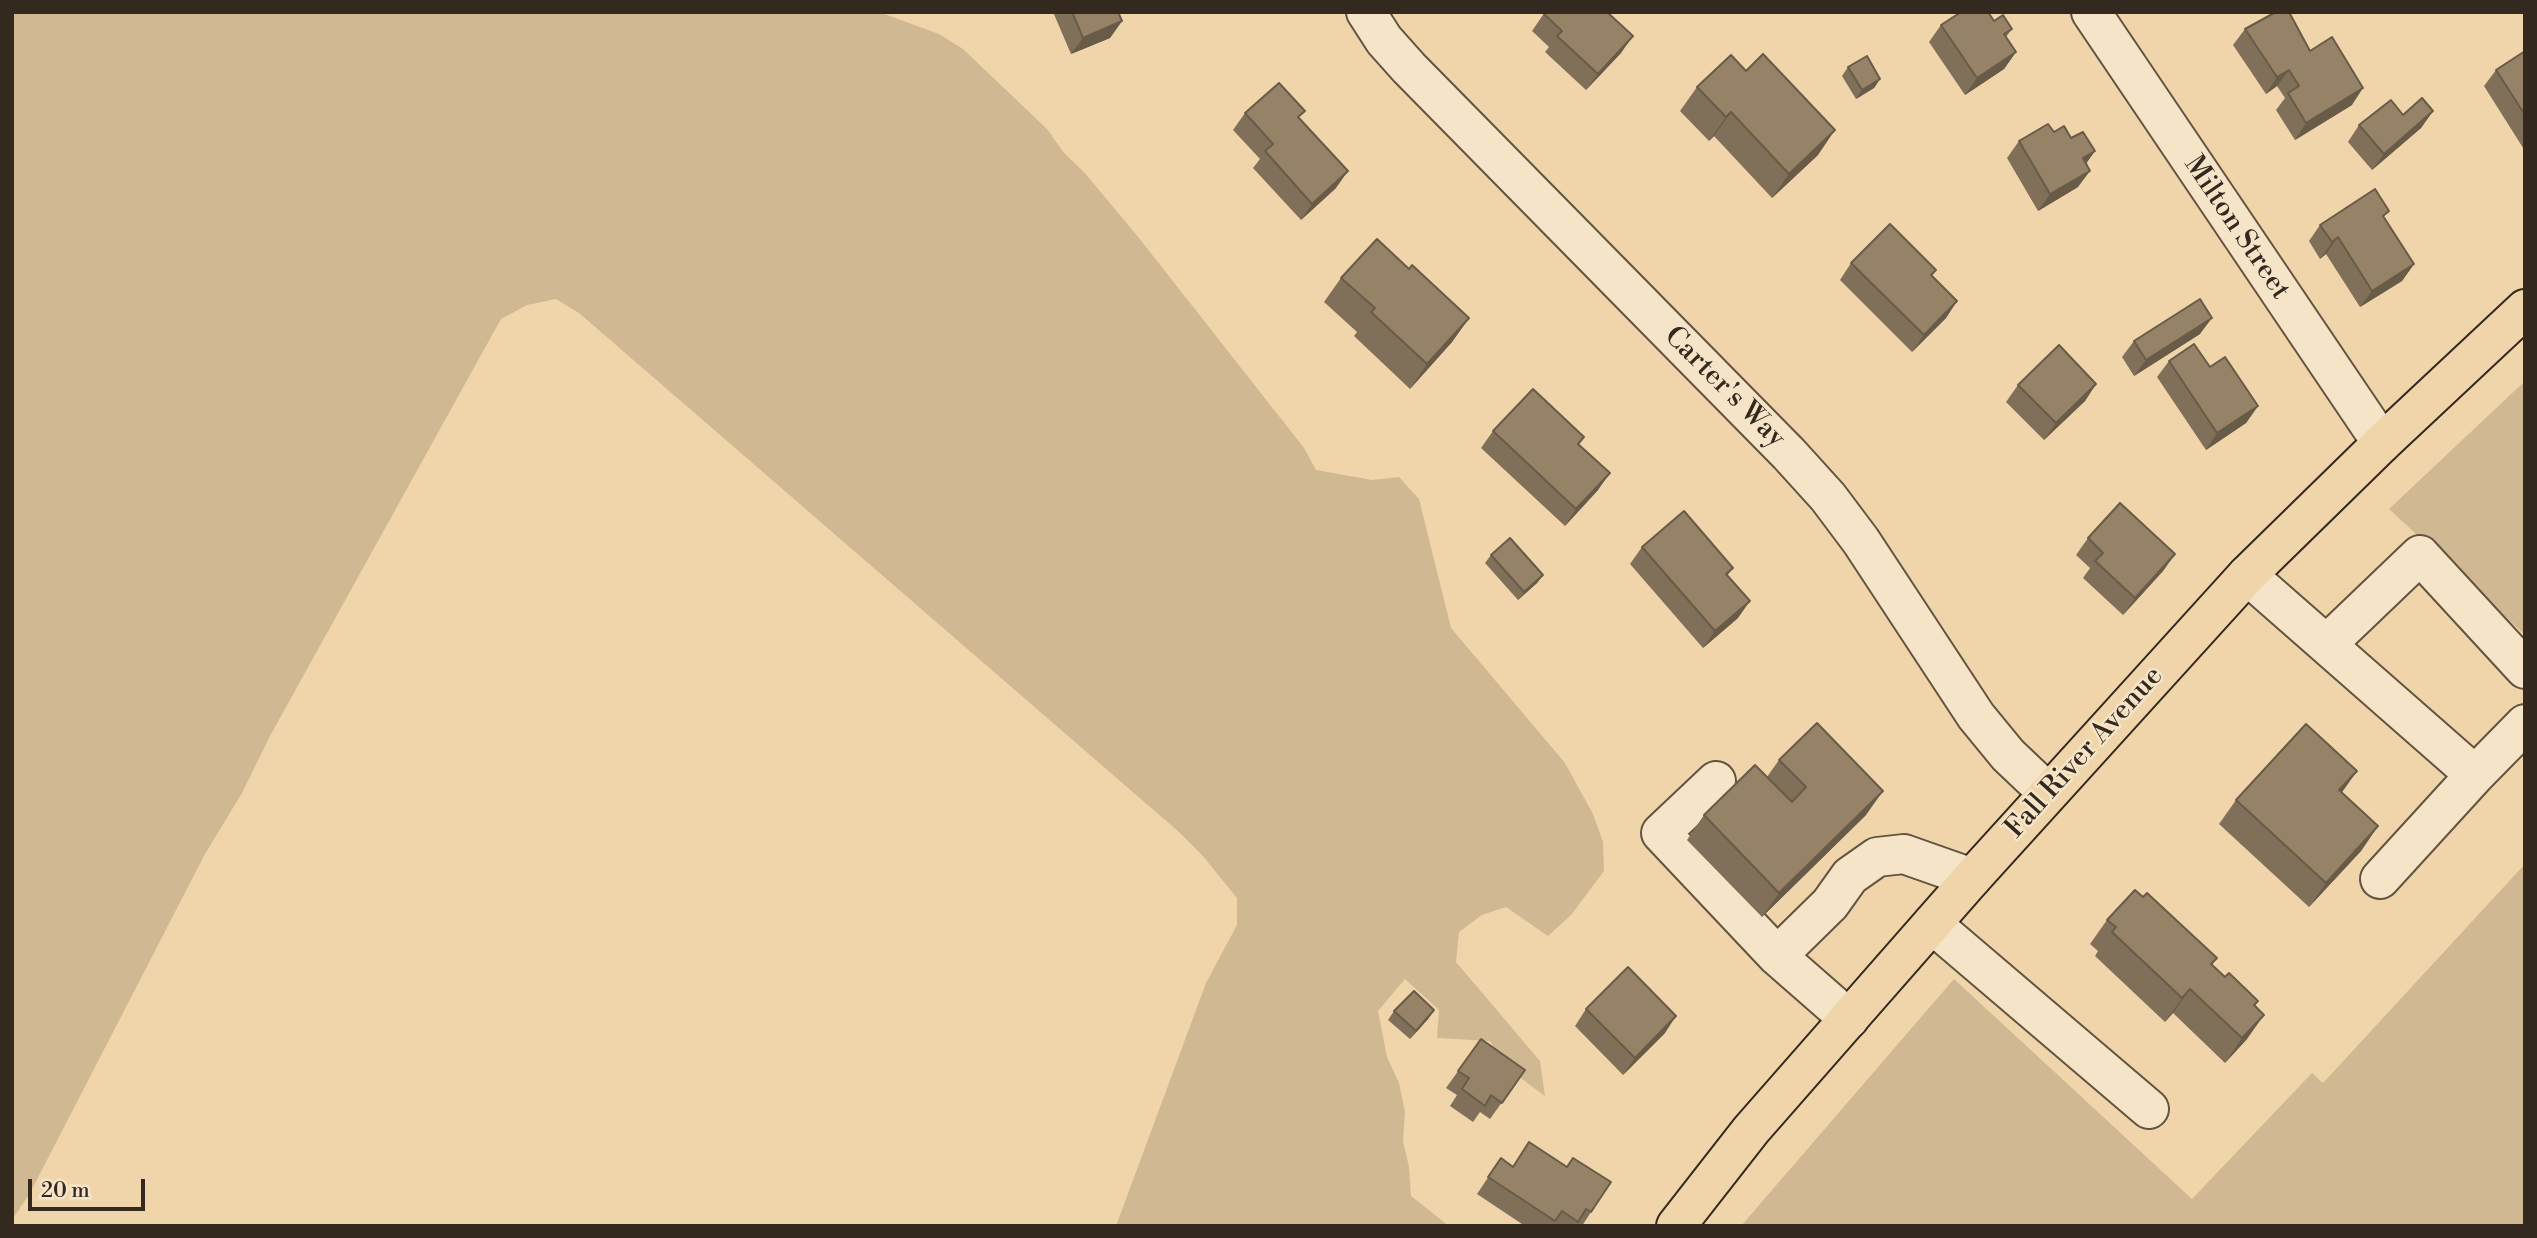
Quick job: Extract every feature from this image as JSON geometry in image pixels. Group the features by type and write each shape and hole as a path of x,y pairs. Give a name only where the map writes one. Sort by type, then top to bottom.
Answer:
{"main road":[{"name":"Fall River Avenue","path":"1676,1226 1751,1130 1972,878 2247,575 2525,309"}],"street":[{"name":"Carter's Way","path":"1366,12 1384,40 1409,68 1789,454 1828,497 1861,541 1976,716 2008,755 2048,793"},
{"name":"Milton Street","path":"2091,12 2382,443"},
{"path":"2327,644 2420,555 2525,669"},
{"path":"2247,575 2475,775"},
{"path":"2380,879 2525,724"},
{"path":"1716,781 1661,833 1777,956 1849,1019"},
{"path":"1777,956 1830,904 1850,876 1877,857 1904,854 1972,878"},
{"path":"1932,924 2149,1109"}],"shaded area":[{"path":"12,12 879,12 939,34 963,49 1047,129 1064,153 1084,172 1304,448 1316,470 1372,480 1399,477 1419,499 1451,628 1565,763 1593,814 1603,842 1604,871 1571,915 1548,936 1506,907 1482,915 1459,932 1456,962 1540,1061 1545,1096 1503,1065 1490,1041 1437,1038 1439,1010 1405,979 1378,1011 1387,1057 1399,1083 1405,1112 1403,1141 1409,1167 1411,1196 1449,1226 1116,1226 1206,983 1237,925 1237,898 1179,832 579,313 556,299 527,305 501,319 270,736 242,793 205,854 30,1193 12,1220"},
{"path":"2525,381 2525,635 2389,509"},
{"path":"2525,864 2525,1226 1741,1226 1954,979 2192,1199 2312,1073 2323,1083"}],"building":[{"path":"1072,12 1118,12 1122,21 1083,38"},
{"path":"1545,12 1607,12 1633,36 1598,74 1557,36 1562,31"},
{"path":"1961,12 1988,12 1994,21 2003,15 2012,29 2004,34 2016,52 1977,78 1941,25"},
{"path":"2276,12 2289,12 2310,51 2332,37 2363,88 2306,123 2288,93 2299,86 2289,70 2277,77 2245,29"},
{"path":"2525,51 2525,115 2496,70"},
{"path":"1763,54 1835,130 1789,174 1731,112 1726,117 1697,87 1731,55 1746,71"},
{"path":"1867,56 1880,79 1862,90 1848,67"},
{"path":"1279,83 1305,111 1298,117 1348,171 1312,204 1265,151 1273,144 1245,113"},
{"path":"2422,98 2433,111 2384,154 2359,125 2391,100 2403,115"},
{"path":"2048,124 2054,132 2064,126 2071,138 2083,132 2095,151 2083,158 2090,171 2050,194 2019,141"},
{"path":"2375,189 2389,211 2383,216 2414,264 2372,291 2338,237 2332,242 2320,225"},
{"path":"1890,224 1936,270 1931,275 1957,301 1924,335 1851,263"},
{"path":"1377,239 1409,269 1412,265 1469,318 1427,364 1371,312 1375,308 1341,278"},
{"path":"2200,299 2212,318 2146,360 2134,341"},
{"path":"2194,344 2210,367 2225,357 2258,406 2217,433 2169,361"},
{"path":"2059,345 2096,384 2056,423 2018,385"},
{"path":"1533,389 1584,437 1578,444 1610,473 1576,509 1493,431"},
{"path":"2120,503 2175,554 2135,598 2095,561 2103,553 2088,538"},
{"path":"1684,511 1733,568 1726,574 1750,601 1715,631 1642,547"},
{"path":"1510,538 1543,575 1524,592 1491,555"},
{"path":"1817,723 1883,791 1779,893 1704,815 1755,765 1792,802 1806,787 1779,760"},
{"path":"2306,724 2357,771 2339,790 2378,826 2326,883 2236,800"},
{"path":"2135,890 2143,897 2147,893 2217,958 2211,964 2225,977 2229,973 2258,1001 2254,1005 2264,1015 2242,1038 2190,989 2182,998 2112,932 2116,927 2107,920"},
{"path":"1628,967 1676,1016 1635,1058 1586,1009"},
{"path":"1414,991 1434,1010 1416,1031 1394,1011"},
{"path":"1481,1039 1525,1070 1502,1103 1491,1095 1485,1106 1462,1089 1469,1078 1458,1071"},
{"path":"1529,1142 1567,1167 1573,1158 1611,1182 1591,1212 1586,1209 1578,1222 1562,1211 1555,1221 1488,1177 1501,1158 1513,1167"}]}
